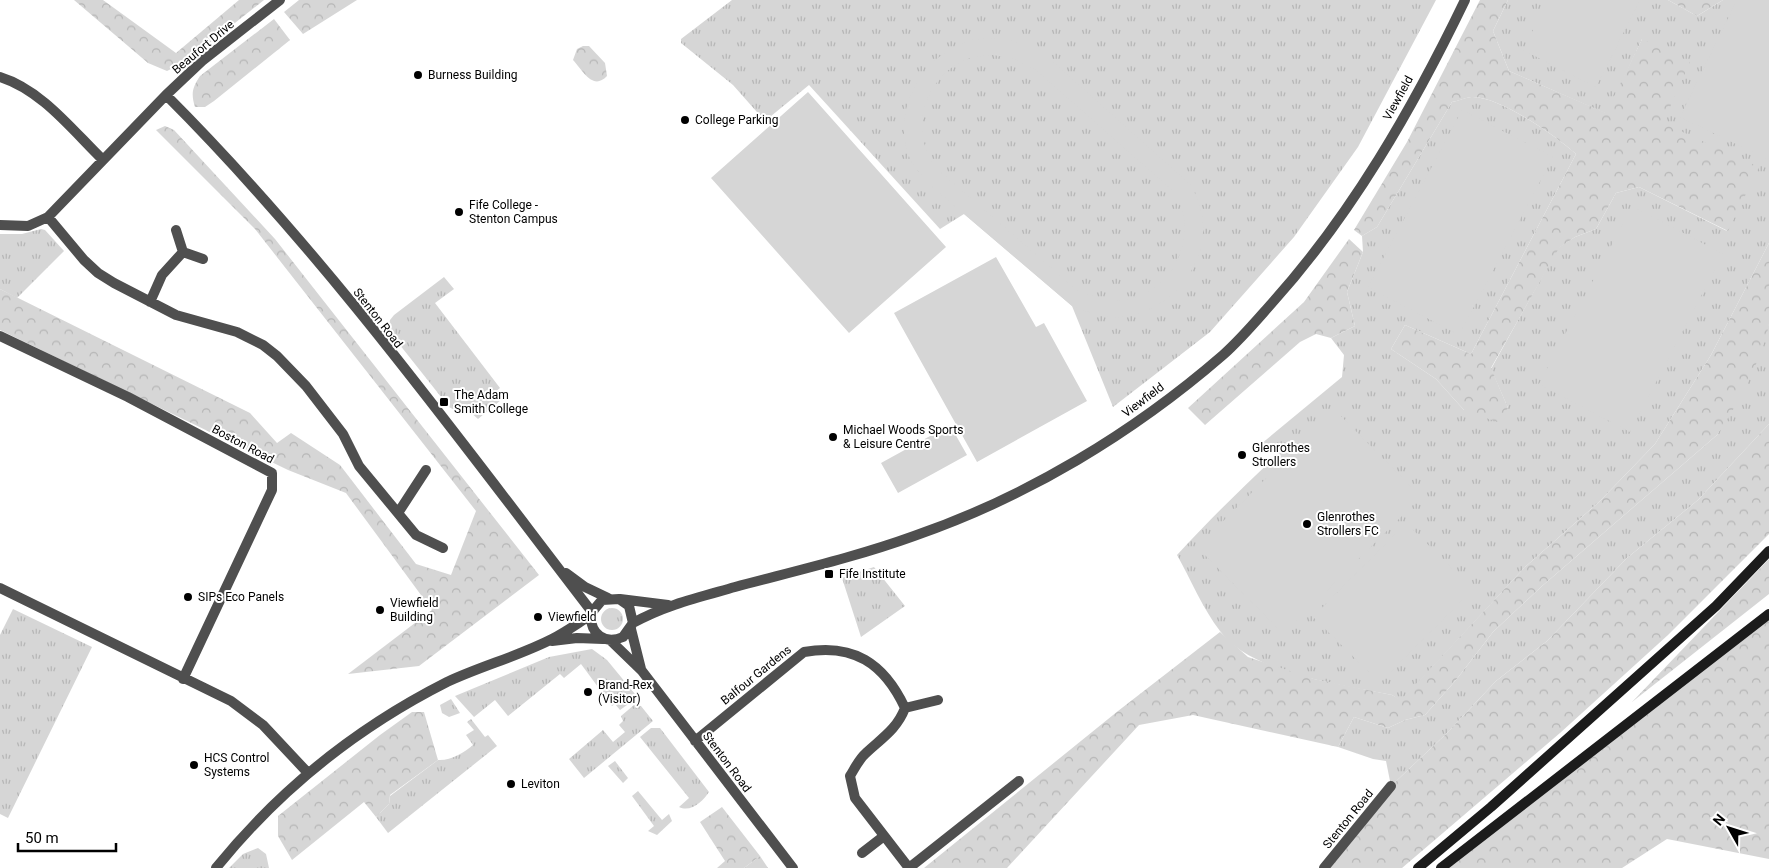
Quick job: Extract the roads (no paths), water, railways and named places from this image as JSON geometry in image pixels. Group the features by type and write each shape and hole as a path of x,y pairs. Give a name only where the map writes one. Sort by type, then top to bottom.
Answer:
{"main road":[{"path":"1418,868 1491,807 1716,606 1769,551"},
{"path":"1441,868 1769,614"}],"street":[{"name":"Beaufort Drive","path":"48,217 166,95 202,62 280,0"},
{"name":"Viewfield","path":"632,626 670,605 873,551 993,504 1103,446 1224,354 1296,276 1369,176 1465,0"},
{"path":"0,76 22,87 45,104 103,160"},
{"name":"Stenton Road","path":"166,95 220,150 297,235 558,567 591,614"},
{"path":"0,225 28,226 48,217 65,240 98,273 150,302 191,320 237,332 270,350 306,386 343,434 353,457 416,535 444,548"},
{"path":"176,230 183,252"},
{"path":"150,302 162,275 183,252"},
{"path":"183,252 203,258"},
{"name":"Boston Road","path":"0,336 128,396 272,473 272,490 183,679"},
{"path":"398,514 426,470"},
{"name":"Stenton Road","path":"558,567 585,587 608,598"},
{"path":"0,588 237,706 263,726 308,774"},
{"path":"216,868 243,835 308,774 370,725 479,668 542,643 591,614 597,604 608,598 619,599 632,611 632,626 623,637 607,640 577,638 542,643"},
{"name":"Viewfield","path":"619,599 670,605"},
{"path":"591,614 593,629 607,640"},
{"name":"Stenton Road","path":"632,626 634,650 642,670"},
{"name":"Stenton Road","path":"607,640 642,670 793,868"},
{"name":"Balfour Gardens","path":"695,741 804,652 822,648 855,653 861,656 882,672 905,708"},
{"path":"938,700 905,708 901,718 890,734 865,754 850,776 855,798 909,868 1019,781"},
{"name":"Stenton Road","path":"1324,868 1391,786"},
{"path":"862,853 884,836"}],"place":[{"name":"Burness Building","path":"418,75"},
{"name":"College Parking","path":"685,120"},
{"name":"Fife College - Stenton Campus","path":"459,212"},
{"name":"The Adam Smith College","path":"444,402"},
{"name":"Michael Woods Sports & Leisure Centre","path":"833,437"},
{"name":"Glenrothes Strollers","path":"1242,455"},
{"name":"Glenrothes Strollers FC","path":"1307,524"},
{"name":"Fife Institute","path":"829,574"},
{"name":"SIPs Eco Panels","path":"188,597"},
{"name":"Viewfield Building","path":"380,610"},
{"name":"Viewfield","path":"538,617"},
{"name":"Brand-Rex (Visitor)","path":"588,692"},
{"name":"HCS Control Systems","path":"194,765"},
{"name":"Leviton","path":"511,784"}]}
